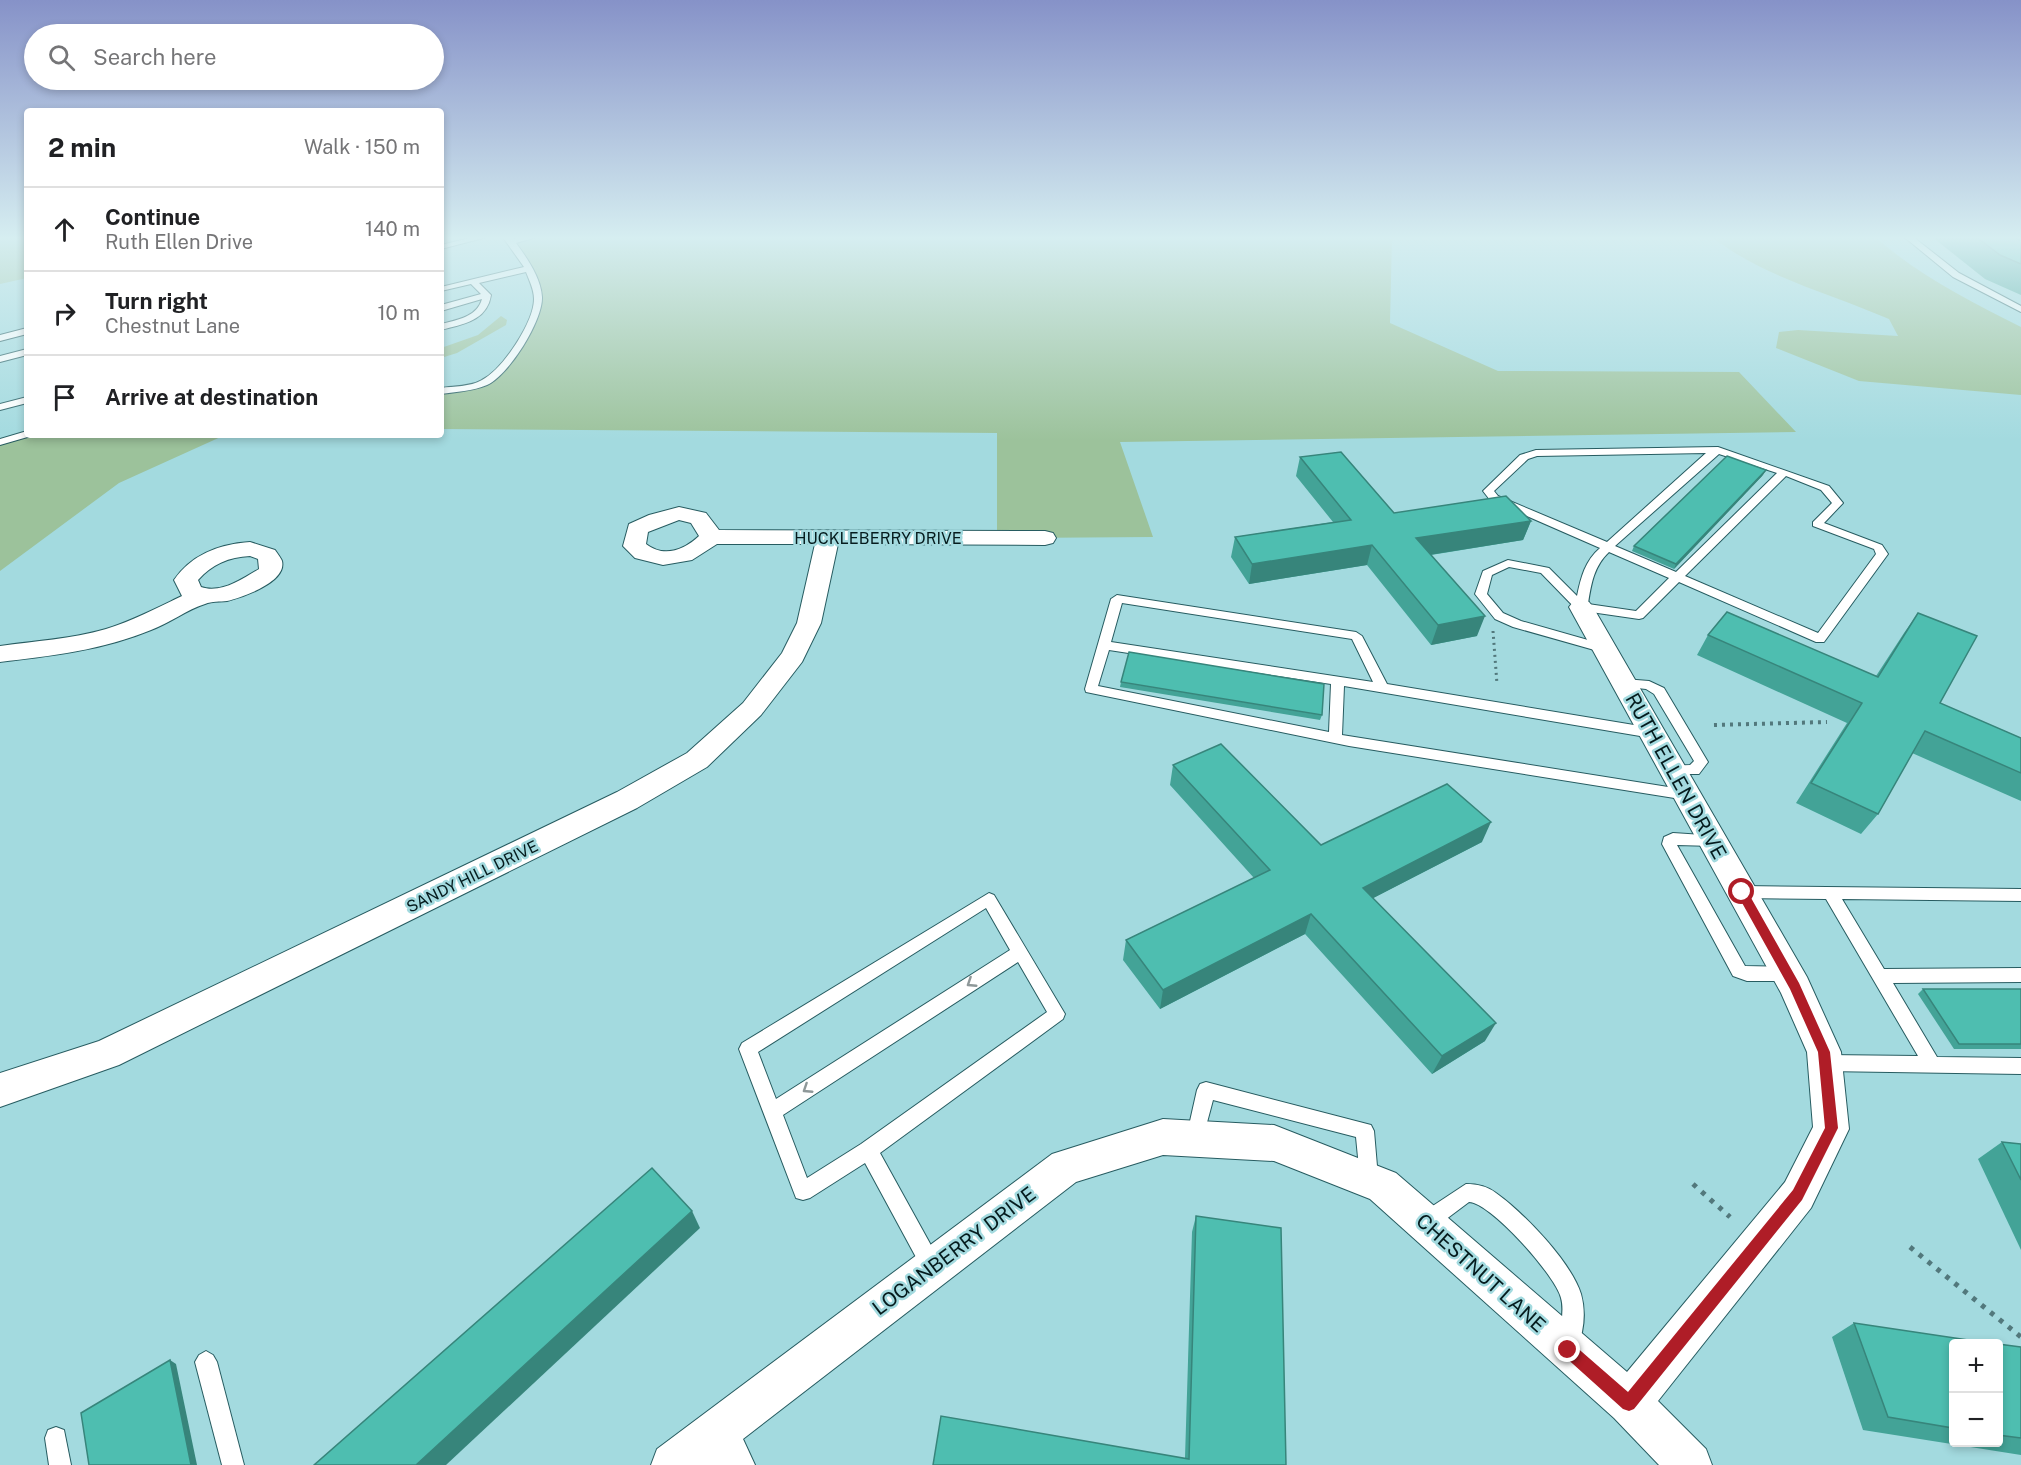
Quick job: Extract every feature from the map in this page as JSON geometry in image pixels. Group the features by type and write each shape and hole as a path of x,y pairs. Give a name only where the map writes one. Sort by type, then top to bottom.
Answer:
{"street":[{"name":"HUCKLEBERRY DRIVE","path":"711,537 1045,538"},
{"name":"SANDY HILL DRIVE","path":"0,1090 107,1054 627,800 697,760 752,709 793,656 809,623 828,538"},
{"path":"0,654 64,646 110,636 144,624 201,596"},
{"name":"RUTH ELLEN DRIVE","path":"1581,607 1788,974 1824,1052 1831,1128 1798,1195 1629,1403"},
{"name":"LOGANBERRY DRIVE","path":"673,1465 725,1449 932,1267 1065,1167 1163,1137 1274,1143"},
{"name":"CHESTNUT LANE","path":"1274,1143 1383,1186 1629,1403 1690,1465"}],"lane":[{"path":"444,326 475,317 485,304"},
{"path":"444,389 486,382 503,368 526,333 536,304"},
{"path":"0,338 24,333"},
{"path":"0,359 24,353"},
{"path":"0,407 24,401"},
{"path":"0,442 24,435"},
{"path":"1581,607 1587,576 1596,558 1718,450"},
{"path":"1718,450 1825,488 1838,503 1817,524 1878,547 1882,554 1820,639 1494,498 1488,491 1524,457 1536,453 1718,450"},
{"path":"1605,650 1517,624 1500,616 1481,594 1487,573 1508,563 1545,570 1581,607 1639,615 1784,472"},
{"path":"1383,688 1356,636 1117,599 1091,689 1335,738 1680,782 1701,762 1659,691 1649,685 1624,683"},
{"path":"1104,645 1652,733"},
{"path":"1335,738 1338,681"},
{"path":"1713,840 1673,839 1669,841 1669,844 1739,971 1747,974 1788,974"},
{"path":"1742,892 2021,895"},
{"path":"1830,893 1932,1064"},
{"path":"989,899 1057,1014 868,1150 803,1191 773,1111 748,1049 989,899"},
{"path":"773,1111 1020,952"},
{"path":"1879,976 2021,975"},
{"path":"1825,1063 2021,1066"},
{"path":"1195,1139 1206,1090 1365,1131 1369,1180"},
{"path":"868,1150 932,1267"},
{"path":"1425,1223 1466,1193 1477,1193 1489,1199 1557,1266 1569,1285 1575,1309 1568,1350"},
{"path":"206,1362 233,1465"},
{"path":"56,1438 60,1465"}],"path":[{"path":"1492,620 1497,684"},
{"path":"1714,725 1827,722"},
{"path":"1694,1184 1730,1217"},
{"path":"1910,1247 2021,1337"}],"green space":[{"path":"537,304 1390,304 1390,323 1498,371 1739,372 1796,432 1120,442 1153,537 997,538 997,433 444,429 444,390 486,382 527,333"},
{"path":"1852,304 1977,304 2021,327 2021,395 1859,381 1776,348 1779,332 1798,330 1898,336 1889,319"},
{"path":"501,316 507,320 506,325 457,353 444,357 444,347 478,335"},
{"path":"24,436 24,438 218,438 119,483 0,571 0,442"}],"building":[{"path":"1341,452 1394,513 1506,496 1531,521 1416,538 1485,616 1438,625 1372,545 1252,564 1235,537 1351,520 1300,457"},
{"path":"1727,456 1766,470 1676,564 1634,546"},
{"path":"1727,612 1878,677 1918,613 1977,636 1940,703 2021,738 2021,773 1925,731 1878,814 1811,783 1862,703 1708,635"},
{"path":"1129,652 1324,684 1322,715 1121,682"},
{"path":"1221,744 1321,845 1447,784 1491,822 1363,888 1496,1023 1442,1056 1311,914 1163,990 1126,940 1270,870 1173,765"},
{"path":"1923,989 2021,989 2021,1044 1959,1044"},
{"path":"2002,1142 2021,1144 2021,1180"},
{"path":"652,1168 692,1211 416,1465 314,1465"},
{"path":"1196,1216 1281,1228 1286,1465 933,1465 941,1416 1189,1459"},
{"path":"1854,1323 1961,1339 1949,1339 1949,1427 1888,1417"},
{"path":"2003,1345 2021,1347 2021,1438 2003,1436"},
{"path":"170,1360 191,1465 89,1465 81,1413"}],"route":[{"path":"1568,1350 1629,1403 1798,1195 1831,1128 1824,1052 1795,987 1742,892"}]}
